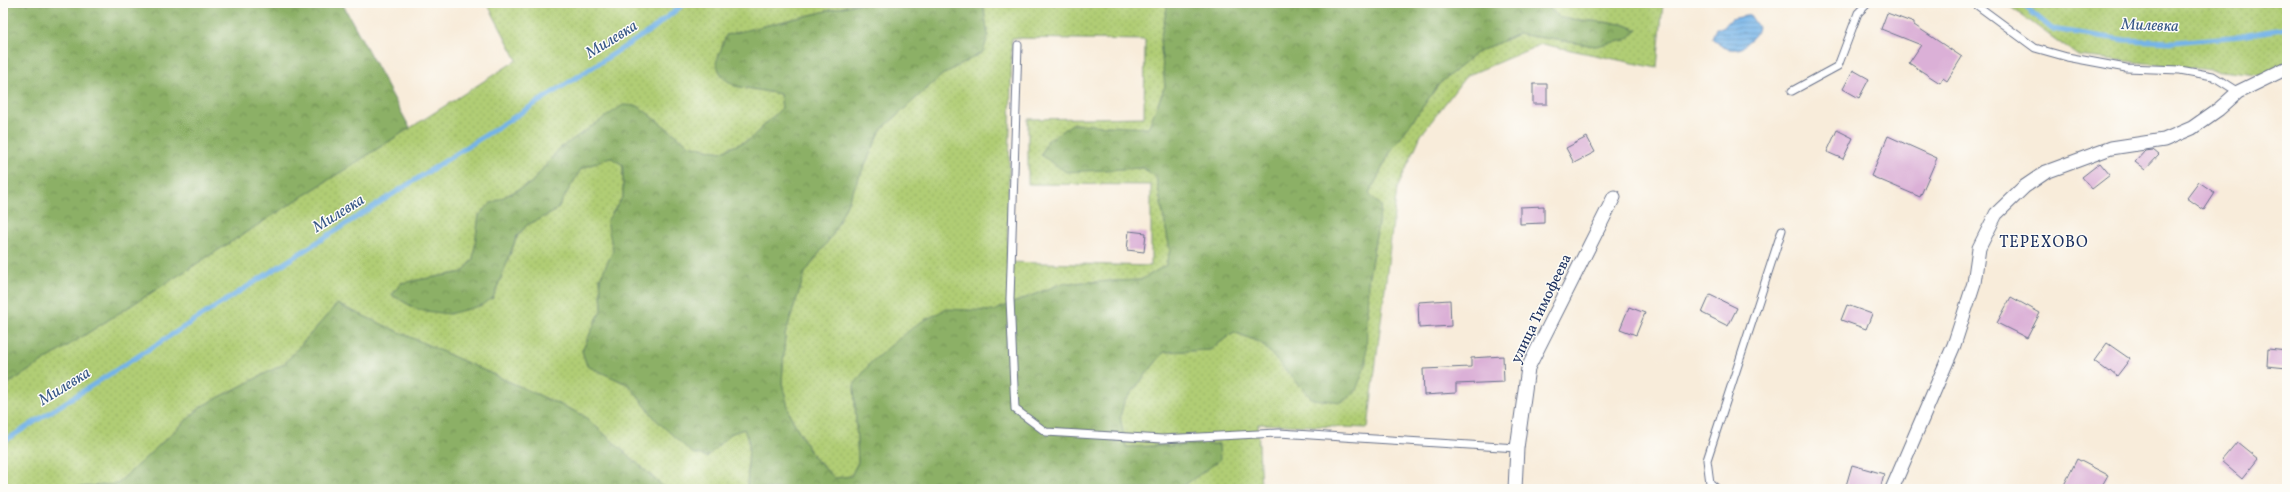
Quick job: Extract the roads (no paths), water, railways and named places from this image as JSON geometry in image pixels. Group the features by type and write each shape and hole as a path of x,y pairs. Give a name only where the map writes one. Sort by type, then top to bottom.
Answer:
{"street":[{"path":"1892,489 1954,345 1974,283 1979,248 1996,214 2024,188 2046,172 2110,148 2164,140 2192,128 2219,109 2238,92 2287,68"},
{"name":"улица Тимофеева","path":"1515,489 1518,448 1528,368 1614,197"}],"lane":[{"path":"1792,91 1838,66 1858,13 1868,3"},
{"path":"1974,3 2035,48 2067,57 2126,68 2180,70 2213,76 2238,92"},
{"path":"1018,45 1010,299 1015,409 1046,432 1162,439 1279,433 1518,448"},
{"path":"1717,489 1710,484 1707,460 1782,230"}],"water":[{"path":"1750,15 1758,27 1754,37 1742,48 1726,48 1718,44 1712,38 1716,28 1723,28 1731,19"}],"waterway":[{"name":"Милевка","path":"3,442 651,30 685,3"},
{"name":"Милевка","path":"2021,3 2052,29 2125,40 2174,42 2241,36 2287,28"}],"district":[{"name":"ТЕРЕХОВО","path":"2044,243"}]}
